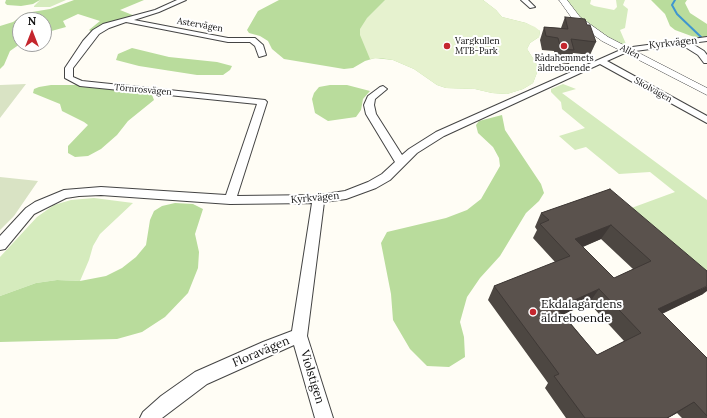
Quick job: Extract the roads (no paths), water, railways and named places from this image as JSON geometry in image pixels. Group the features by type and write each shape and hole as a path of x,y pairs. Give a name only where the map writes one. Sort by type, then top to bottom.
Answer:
{"street":[{"name":"Törnrosvägen","path":"183,0 163,9 106,26 90,37 69,68 69,78 80,84 262,102 230,200"},
{"path":"524,0 532,7"},
{"name":"Allén","path":"563,0 572,13 583,24 625,50 707,92"},
{"name":"Astervägen","path":"126,21 228,40 252,40 260,45 262,55"},
{"name":"Kyrkvägen","path":"0,244 30,211 51,198 64,194 101,191 230,200 319,199 346,195 372,185 386,177 401,162 427,141 440,134 625,50 707,40"},
{"path":"683,42 701,54 707,61"},
{"name":"Skolvägen","path":"600,61 707,120"},
{"path":"383,89 371,98 369,105 371,114 401,162"},
{"name":"Floravägen","path":"149,418 167,402 201,378 269,347 299,336 319,199"},
{"name":"Violstigen","path":"299,336 324,418"}],"waterway":[{"path":"675,0 672,5 677,14 701,37"}],"place":[{"name":"Vargkullen MTB-Park","path":"447,46"},
{"name":"Rådahemmets äldreboende","path":"564,46"},
{"name":"Ekdalagårdens äldreboende","path":"533,312"}]}
